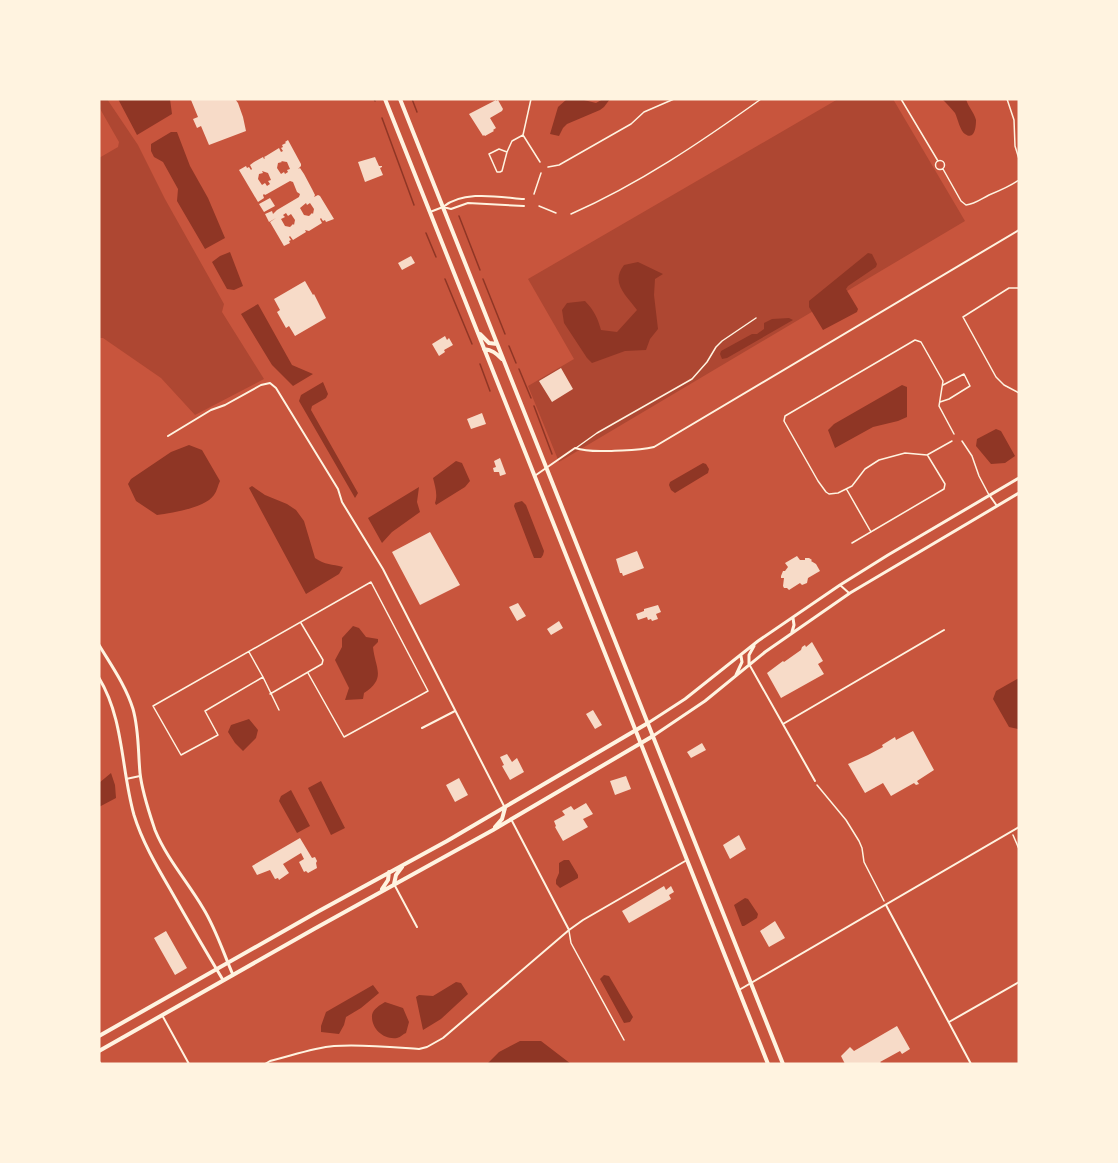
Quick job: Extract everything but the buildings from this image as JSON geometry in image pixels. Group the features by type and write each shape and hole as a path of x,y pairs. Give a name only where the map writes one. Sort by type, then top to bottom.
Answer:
{"main road":[{"path":"385,99 768,1064"},
{"path":"400,99 783,1064"},
{"path":"477,331 489,343 497,344"},
{"path":"484,349 496,353 504,362"},
{"path":"99,1036 505,808 648,723 696,691 792,617 840,585 1019,478"},
{"path":"99,1051 493,830 653,736 705,701 749,664 850,593 1019,493"},
{"path":"792,617 794,625 792,633"},
{"path":"749,664 749,655 755,644"},
{"path":"99,645 133,708 140,776 148,810 164,849 203,908 217,935 232,975"},
{"path":"735,676 742,663 741,655"},
{"path":"99,678 116,718 135,817 151,855 223,980"},
{"path":"493,830 502,819 505,808"},
{"path":"394,884 396,875 404,864"},
{"path":"380,892 388,880 389,872"}],"street":[{"path":"430,212 468,197 524,199"},
{"path":"443,207 451,209 471,203 524,206"},
{"path":"535,476 575,448 593,452 637,451 654,447 1019,230"},
{"path":"168,436 211,410 261,385 270,383 276,388 338,489 342,502 383,569 505,808"},
{"path":"989,496 997,506"},
{"path":"840,585 850,593"},
{"path":"783,724 944,630"},
{"path":"749,664 815,782"},
{"path":"422,728 455,711"},
{"path":"126,779 140,776"},
{"path":"511,819 569,930"},
{"path":"738,990 1019,827"},
{"path":"265,1064 333,1046 419,1049 427,1047 443,1038 569,930 687,860"},
{"path":"394,884 417,927"},
{"path":"886,905 971,1064"},
{"path":"948,1022 1019,982"},
{"path":"162,1015 189,1064"}],"lane":[{"path":"531,99 523,135 540,162"},
{"path":"548,167 559,165 631,124 644,112 674,99"},
{"path":"571,214 610,196 679,156 761,99"},
{"path":"901,99 938,161 944,163 943,169 961,201 966,205 972,205 1019,180"},
{"path":"1007,99 1014,117 1015,146 1019,159"},
{"path":"507,152 499,149 489,154 497,172 502,171 512,141 523,135"},
{"path":"938,161 936,168 943,169"},
{"path":"534,194 541,173"},
{"path":"539,206 556,213"},
{"path":"1019,288 1009,288 963,317 996,377 1004,385 1019,393"},
{"path":"575,448 692,379 722,341 756,318"},
{"path":"952,441 927,455 906,453 879,460 865,469 852,486 838,493 829,494 818,481 784,421 785,417 915,340 921,342 940,375 943,385 939,402 941,411 954,434"},
{"path":"939,402 949,399 970,386 964,374 943,385"},
{"path":"962,441 972,456 989,496"},
{"path":"852,543 944,489 945,484 927,455"},
{"path":"846,489 871,532"},
{"path":"263,677 205,711 218,735 181,755 153,706 371,582 428,691 344,737 308,673"},
{"path":"270,694 322,663 323,660 301,622"},
{"path":"249,652 279,710"},
{"path":"569,930 571,943 624,1040"}],"path":[{"path":"815,782 846,820 859,841 864,862 886,905"},
{"path":"1012,831 1019,849"}],"shaded area":[{"path":"99,99 107,99 138,145 165,199 224,304 222,312 264,379 195,415 161,378 103,338 99,338 99,158 118,147 119,142 99,107"},
{"path":"118,99 170,99 172,114 137,135"},
{"path":"567,99 596,103 603,99 610,99 600,110 567,124 559,136 550,134 558,107"},
{"path":"838,99 893,99 965,221 559,462 528,386 574,359 528,279"},
{"path":"942,99 966,99 976,120 971,136 963,132 955,113"},
{"path":"171,132 177,132 190,166 208,198 225,238 205,249 177,201 178,189 163,162 154,157 151,151 151,144"},
{"path":"230,252 243,286 234,290 227,289 212,262"},
{"path":"868,253 872,254 877,264 876,267 846,289 858,309 857,312 823,330 809,307 809,301"},
{"path":"638,262 663,274 655,279 654,295 658,329 650,339 646,350 625,351 592,363 564,323 562,310 567,303 585,301 595,315 601,330 617,332 637,310 621,289 620,271 624,265"},
{"path":"258,304 292,365 313,374 293,386 272,365 241,314"},
{"path":"789,318 793,320 722,359 721,351 752,334 757,334 764,329 764,323 772,319"},
{"path":"323,382 328,394 326,398 312,406 311,410 358,493 355,498 299,401 301,395"},
{"path":"902,385 907,387 907,417 873,427 835,448 828,430 834,424"},
{"path":"996,429 1001,431 1015,456 1005,463 991,464 976,446 977,439"},
{"path":"189,445 202,450 220,481 210,500 196,507 157,515 136,501 128,484 131,479 171,452"},
{"path":"456,461 462,463 470,481 465,487 436,505 433,478"},
{"path":"703,463 709,469 708,473 675,493 671,490 670,482"},
{"path":"252,486 296,510 304,521 315,558 343,567 339,574 306,594 249,488"},
{"path":"419,487 417,502 420,512 392,532 382,543 368,518"},
{"path":"522,501 526,505 544,551 541,558 534,558 514,506 515,503"},
{"path":"353,626 359,628 366,637 378,639 373,647 378,672 375,682 364,693 363,699 345,700 349,688 335,660 342,647 342,638"},
{"path":"1019,678 1018,729 1009,727 993,699 996,691"},
{"path":"249,719 258,730 256,738 243,751 228,732 231,725"},
{"path":"111,773 116,798 99,807 99,783"},
{"path":"321,781 345,828 331,835 308,788"},
{"path":"291,790 310,826 297,833 279,801 281,796"},
{"path":"569,860 578,878 560,888 556,880 559,863"},
{"path":"745,898 758,914 757,918 742,926 734,905"},
{"path":"604,975 609,976 633,1017 630,1022 624,1023 600,979"},
{"path":"456,982 461,983 468,994 441,1019 423,1030 416,997 419,995 433,996"},
{"path":"373,985 379,993 346,1017 339,1034 321,1032 326,1012"},
{"path":"385,1002 403,1008 409,1022 406,1033 398,1038 383,1035 376,1029 372,1020 377,1007"},
{"path":"520,1041 541,1041 571,1064 487,1064 499,1052"}],"waterway":[{"path":"412,99 417,112"},
{"path":"382,118 414,205"},
{"path":"459,216 480,270"},
{"path":"426,233 436,257"},
{"path":"445,279 472,344"},
{"path":"483,279 505,334"},
{"path":"509,346 516,363"},
{"path":"480,364 490,391"},
{"path":"519,369 531,398"},
{"path":"534,406 552,454"}]}
